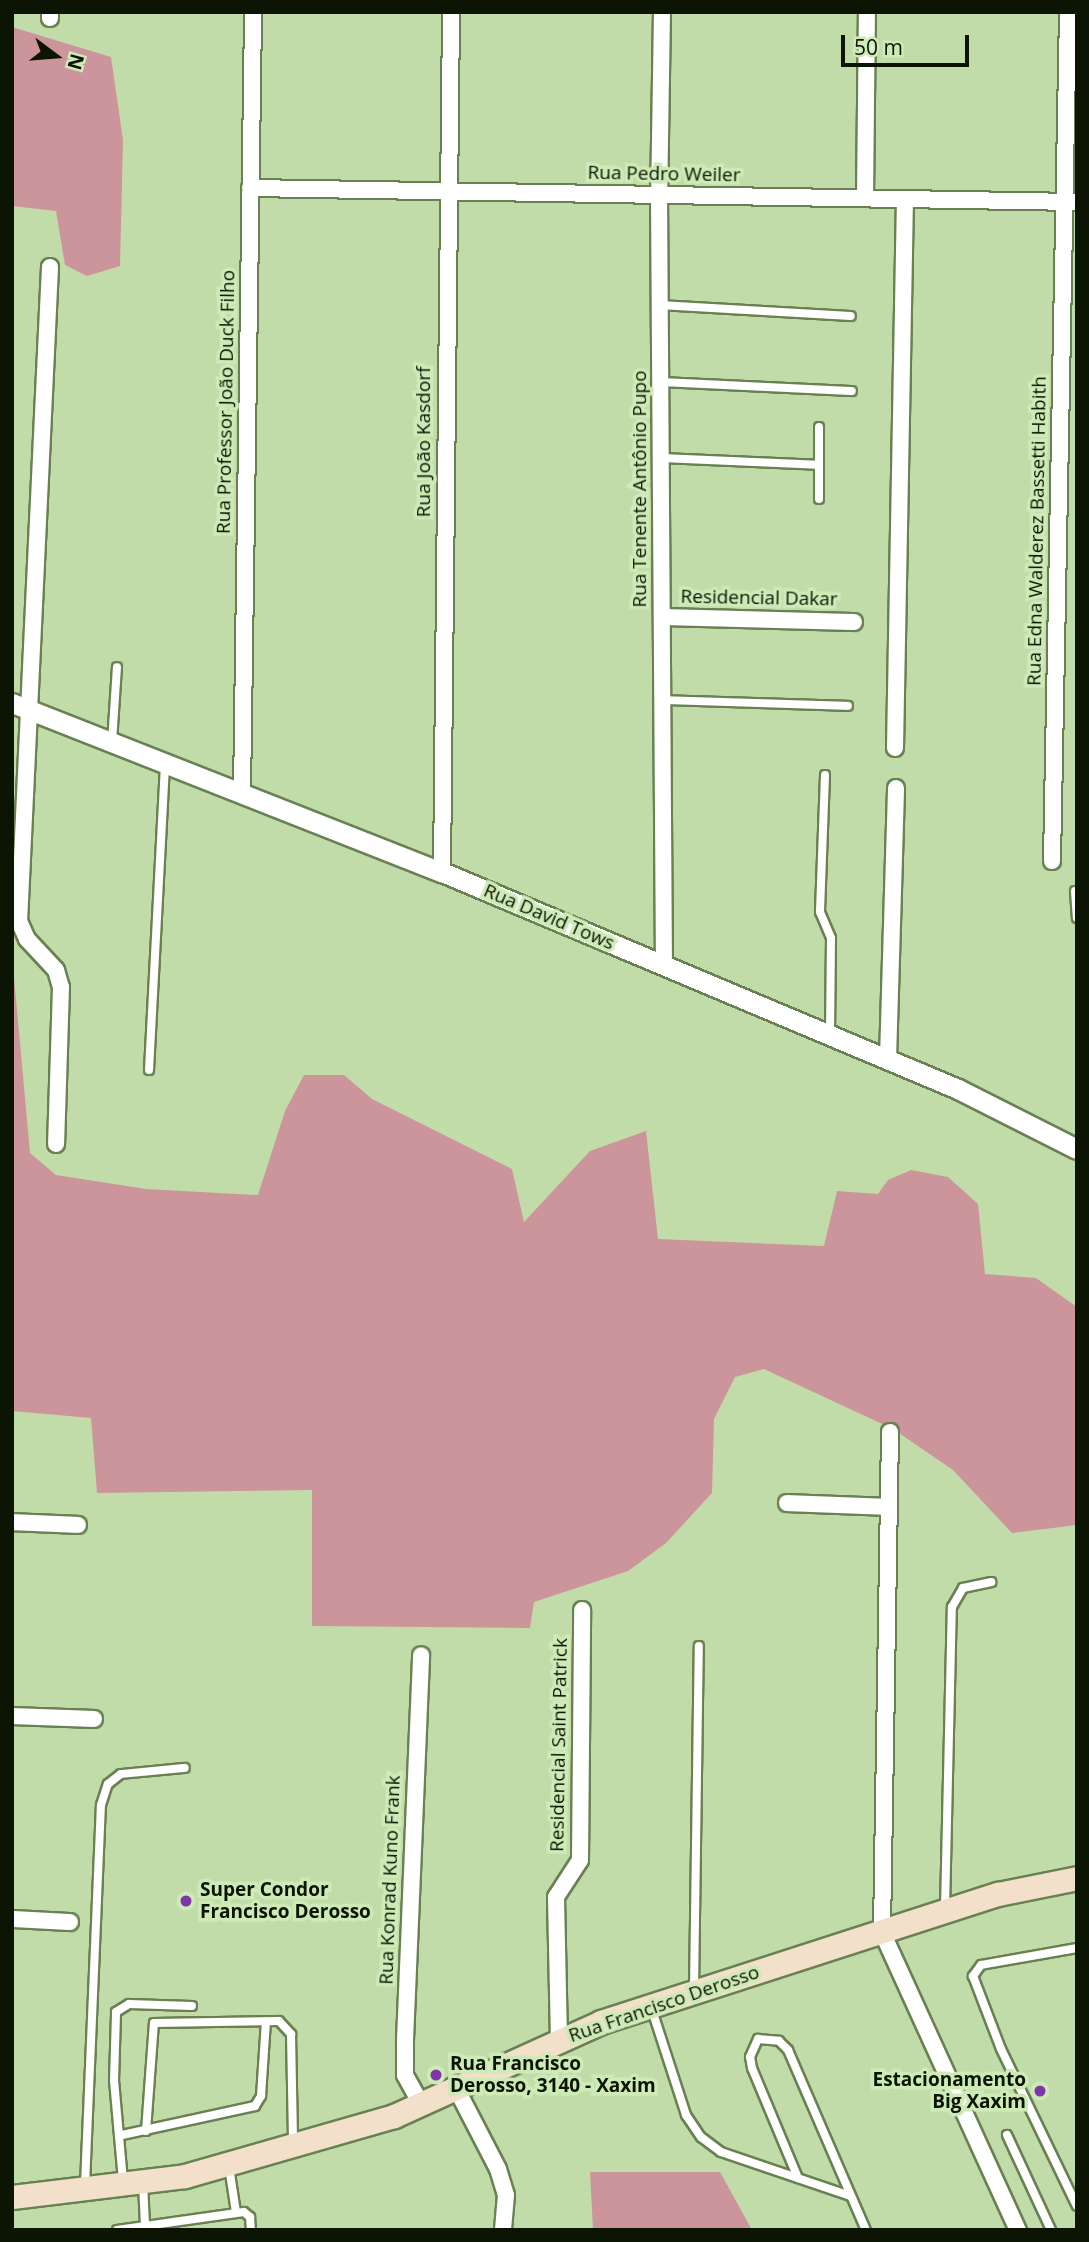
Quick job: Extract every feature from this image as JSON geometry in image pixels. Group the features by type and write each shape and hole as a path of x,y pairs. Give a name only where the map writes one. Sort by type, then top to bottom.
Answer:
{"main road":[{"name":"Rua Francisco Derosso","path":"12,2197 85,2185 133,2184 229,2163 293,2145 421,2104 559,2041 651,2006 998,1894 1077,1878"}],"street":[{"name":"Rua Professor João Duck Filho","path":"242,793 253,12"},
{"name":"Rua João Kasdorf","path":"442,872 446,191 451,12"},
{"name":"Rua Tenente Antônio Pupo","path":"662,12 659,305 664,965"},
{"path":"865,198 867,12"},
{"name":"Rua Edna Walderez Bassetti Habith","path":"1052,861 1071,202 1068,12"},
{"name":"Rua Pedro Weiler","path":"250,188 1071,202"},
{"path":"895,748 905,199"},
{"path":"50,267 21,707 19,921 27,939 56,970 61,987 56,1144"},
{"name":"Residencial Dakar","path":"662,617 854,622"},
{"name":"Rua David Tows","path":"21,707 442,872 888,1059 1077,1149"},
{"path":"888,1059 896,788"},
{"path":"890,1432 882,1932 1018,2230"},
{"path":"787,1503 889,1507"},
{"path":"12,1522 78,1525"},
{"name":"Residencial Saint Patrick","path":"559,2041 556,1897 580,1860 582,1610"},
{"name":"Rua Konrad Kuno Frank","path":"421,1655 405,2040 405,2075 421,2104"},
{"path":"12,1716 94,1719"},
{"path":"12,1919 70,1922"},
{"path":"456,2088 498,2169 506,2195 503,2230"}],"lane":[{"path":"659,305 850,316"},
{"path":"660,382 852,391"},
{"path":"819,427 819,499"},
{"path":"660,458 818,465"},
{"path":"112,742 117,667"},
{"path":"662,700 848,706"},
{"path":"149,1070 166,763"},
{"path":"825,775 820,912 831,938 830,1035"},
{"path":"1075,891 1077,918"},
{"path":"945,1911 952,1607 964,1588 991,1582"},
{"path":"694,1992 699,1646"},
{"path":"85,2185 102,1805 108,1784 121,1774 185,1769"},
{"path":"1077,1948 981,1965 973,1976 1001,2049 1077,2206"},
{"path":"145,2226 122,2135 114,2081 116,2012 129,2004 192,2006"},
{"path":"651,2006 686,2115 701,2137 721,2152 849,2196"},
{"path":"122,2135 224,2116 260,2102 266,2021"},
{"path":"146,2131 154,2023 279,2021 291,2034 293,2145"},
{"path":"798,2178 752,2068 750,2057 758,2039 779,2041 788,2050 866,2230"},
{"path":"1007,2135 1051,2230"},
{"path":"229,2163 236,2212"},
{"path":"117,2230 236,2212 248,2213 251,2230"}],"shaded area":[{"path":"12,27 111,57 123,140 120,266 87,276 65,265 56,211 12,206"},
{"path":"12,955 30,1153 56,1175 146,1189 258,1195 285,1111 304,1075 344,1075 372,1099 512,1169 524,1222 590,1151 646,1131 658,1239 824,1246 837,1191 878,1194 888,1180 911,1170 948,1177 978,1204 985,1274 1036,1278 1077,1307 1077,1525 1012,1533 953,1470 893,1429 764,1369 735,1377 714,1419 712,1493 666,1543 628,1571 534,1602 530,1628 312,1626 312,1490 97,1493 91,1418 12,1411"},
{"path":"590,2172 720,2172 752,2230 593,2230"}],"place":[{"name":"Super Condor Francisco Derosso","path":"186,1901"},
{"name":"Rua Francisco Derosso, 3140 - Xaxim","path":"436,2075"},
{"name":"Estacionamento Big Xaxim","path":"1040,2091"}]}
